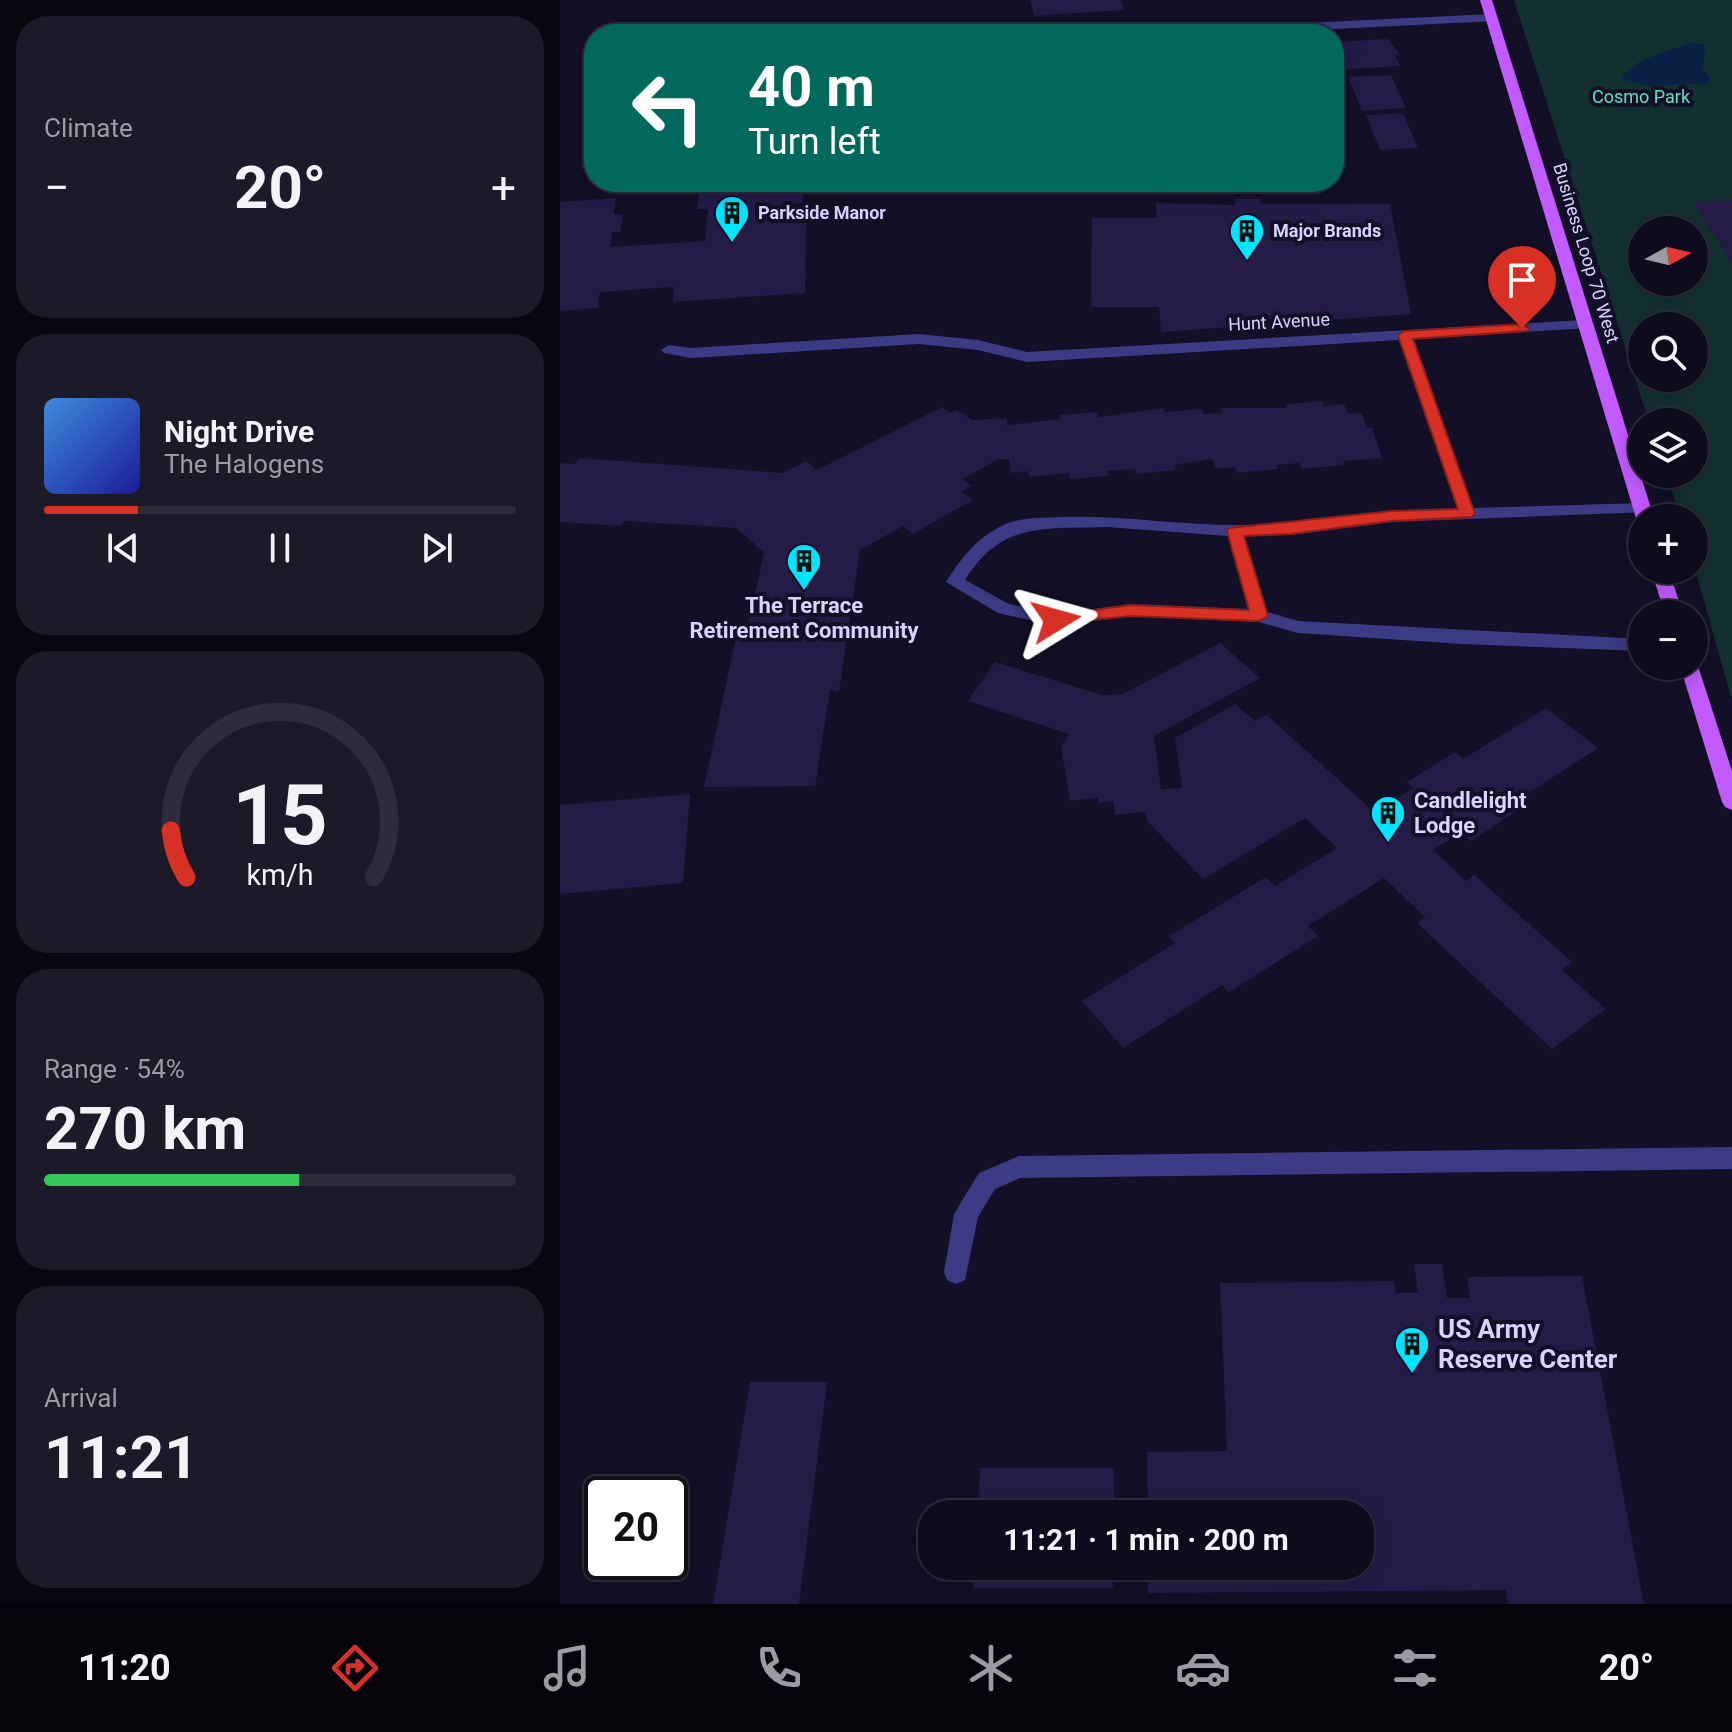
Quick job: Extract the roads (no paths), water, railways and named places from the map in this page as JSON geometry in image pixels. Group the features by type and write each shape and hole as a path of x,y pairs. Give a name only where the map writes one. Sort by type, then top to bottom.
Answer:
{"main road":[{"name":"Business Loop 70 West","path":"1486,0 1641,504"},
{"path":"1693,680 1732,802"}],"street":[{"path":"1344,25 1491,18"},
{"name":"Hunt Avenue","path":"669,350 691,353 919,339 978,345 1027,357 1584,325"},
{"path":"1405,335 1467,514"},
{"path":"1628,513 1392,516 1290,529 1235,531 1107,521 1030,524 1012,528 973,553 955,582 1004,609 1056,620 1131,610 1259,616 1298,627 1628,644"},
{"path":"1235,531 1259,616"},
{"path":"956,1272 966,1214 987,1181 1019,1167 1732,1158"}],"water":[{"path":"1692,42 1705,45 1703,71 1711,78 1708,83 1648,86 1622,79 1626,72 1642,61"}],"place":[{"name":"Parkside Manor","path":"732,244"},
{"name":"Major Brands","path":"1247,262"},
{"name":"The Terrace Retirement Community","path":"804,592"},
{"name":"Candlelight Lodge","path":"1388,844"},
{"name":"US Army Reserve Center","path":"1412,1375"}],"park label":[{"name":"Cosmo Park","path":"1641,97"}]}
